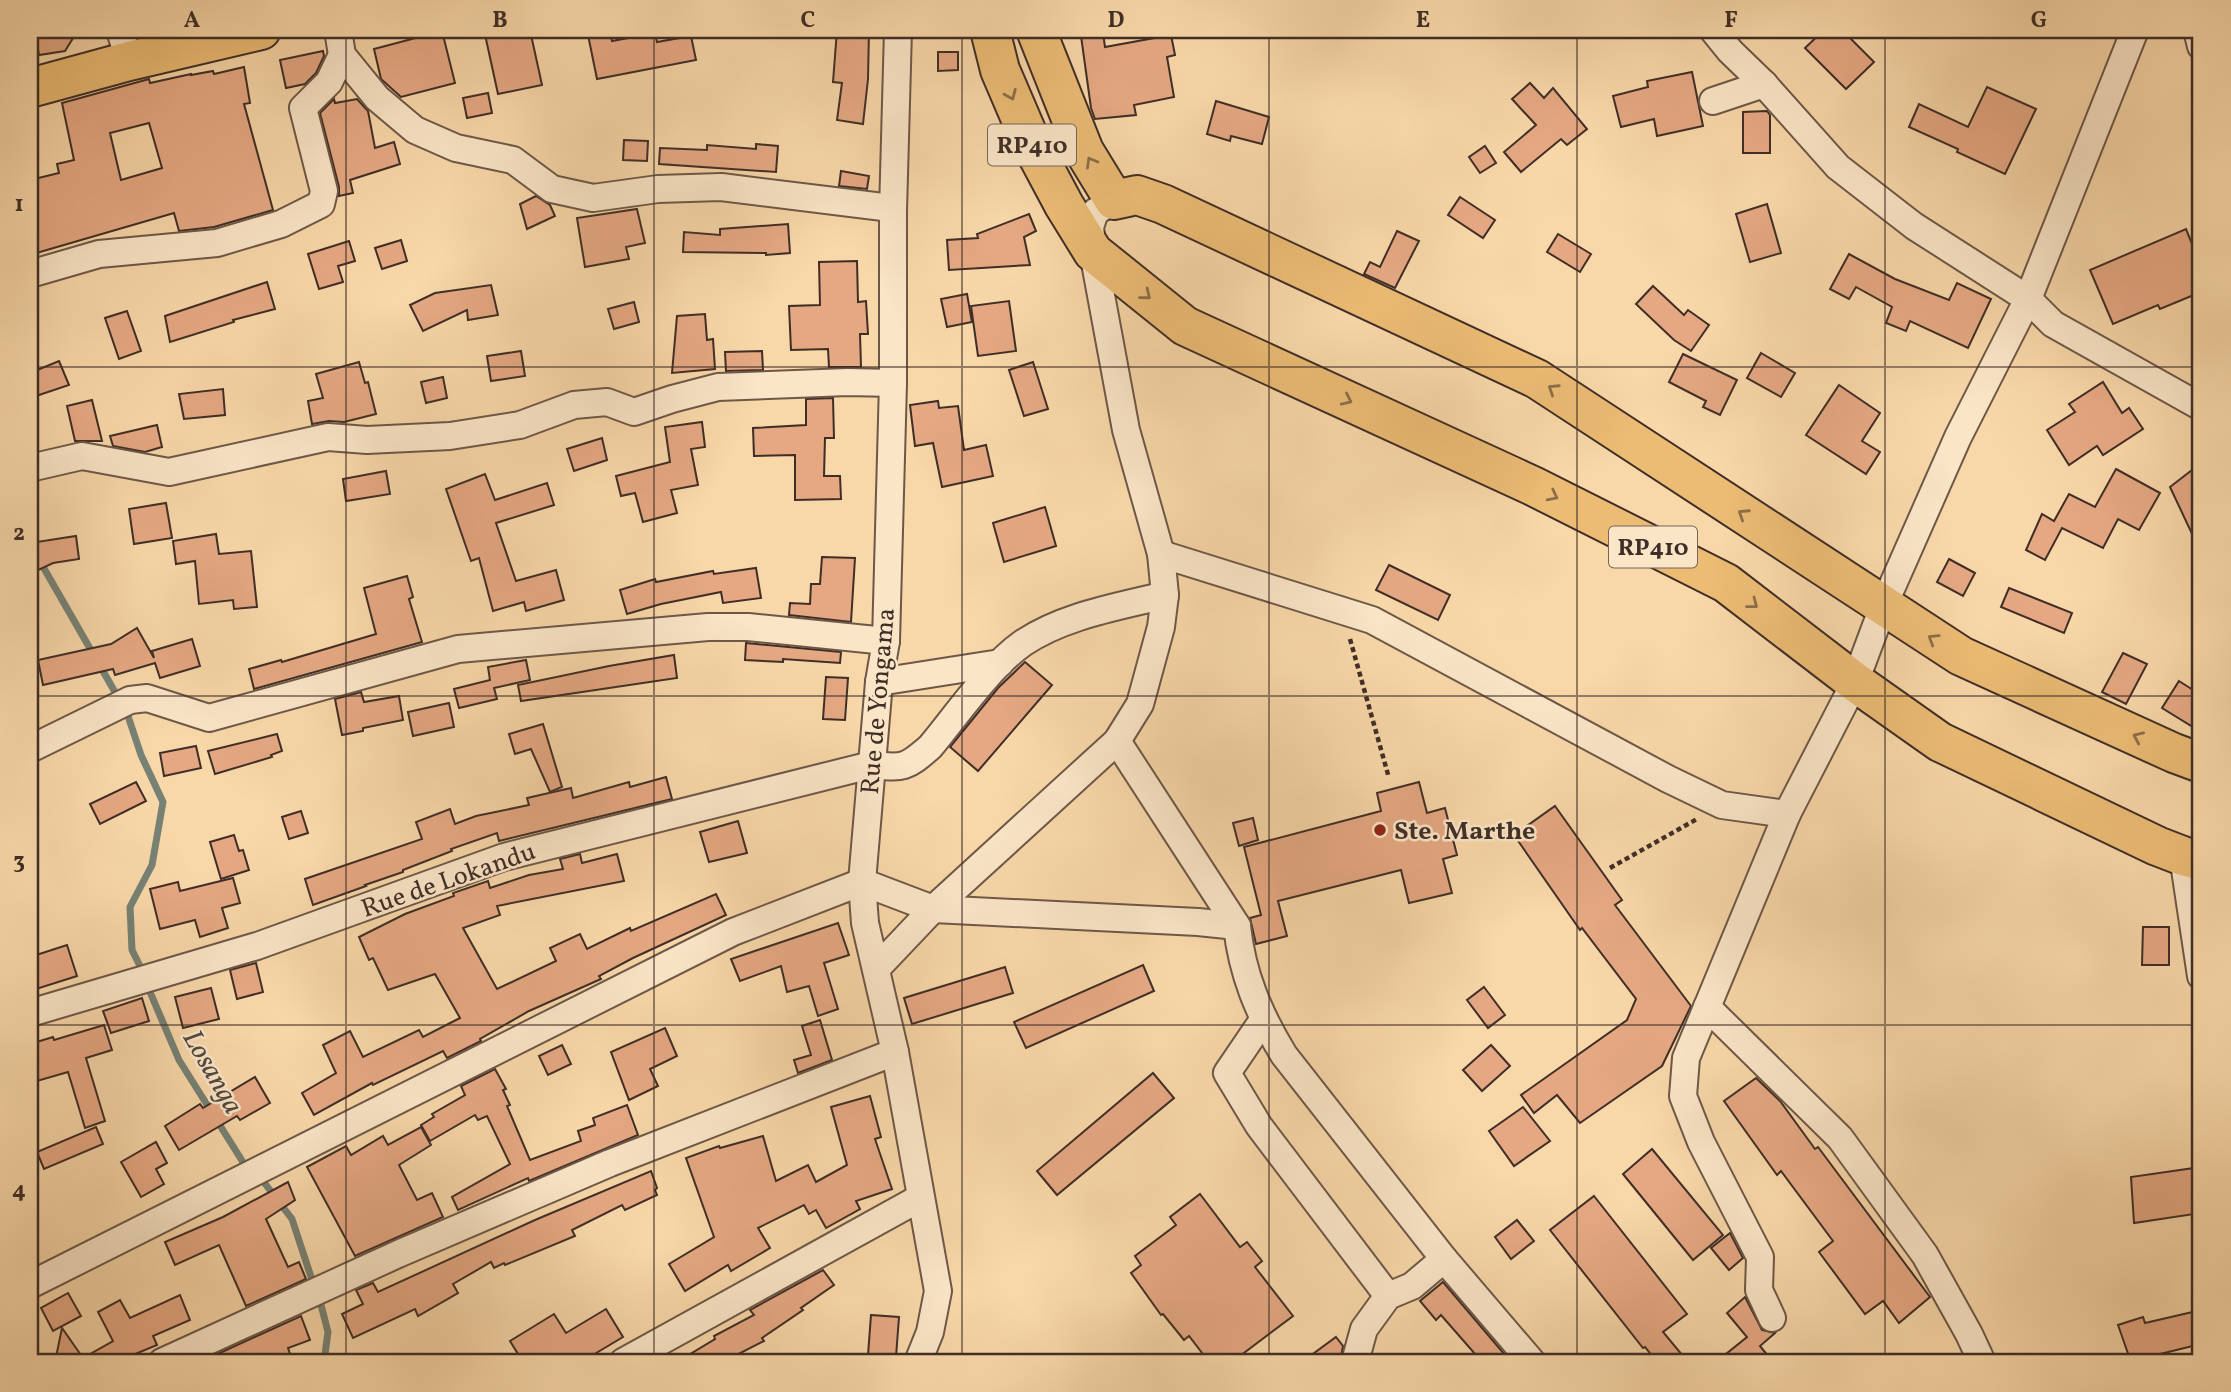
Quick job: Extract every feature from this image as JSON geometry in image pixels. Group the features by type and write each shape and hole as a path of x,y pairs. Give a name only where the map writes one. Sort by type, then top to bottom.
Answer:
{"main road":[{"path":"30,89 124,45 261,30"},
{"name":"RP410","path":"990,30 1000,70 1033,147 1093,252 1185,326 1533,486 1726,583 1855,682 1940,742 2192,859"},
{"name":"RP410","path":"1036,30 1084,150 1114,200 1137,195 1163,204 1537,379 1961,656 2201,763"}],"street":[{"name":"Rue de Yongama","path":"898,30 886,641 879,682 862,882 865,923 895,1052 939,1292 930,1332 918,1362"},
{"path":"1713,30 1839,167 1914,226 2028,299 2053,324 2201,407"},
{"path":"1772,1318 1759,1290 1760,1257 1701,1142 1683,1096 1686,1058 1787,814 1855,682 1883,607 1958,437 2028,299 2136,30"},
{"path":"2197,30 2201,46"},
{"path":"340,42 377,98 415,130 456,148 513,160 552,189 593,198 658,189 721,187 883,207 893,211"},
{"path":"30,274 99,254 217,243 281,224 321,204 324,191 303,108 329,82 340,42"},
{"path":"1713,101 1764,84"},
{"path":"877,968 933,909 1116,741 1140,704 1161,627 1166,595 1161,554 1126,430 1093,252 1090,227 1095,212 1114,200"},
{"path":"30,468 82,456 169,472 328,437 367,440 436,436 520,425 575,405 607,402 634,412 718,387 893,383"},
{"path":"1161,554 1372,620 1668,779 1722,805 1787,814"},
{"name":"Rue de Lokandu","path":"30,1013 257,946 504,857 871,765 901,768 930,747 1000,663 1023,644 1051,628 1095,612 1166,595"},
{"path":"30,750 130,700 147,698 209,718 457,649 708,627 748,627 886,641"},
{"path":"879,682 1000,663"},
{"path":"1116,741 1237,926 1240,956 1263,1020 1284,1055 1444,1259 1532,1362"},
{"path":"2192,859 2201,976"},
{"path":"30,1285 733,932 862,882 933,909 1237,926"},
{"path":"1707,1007 1840,1138 1924,1255 1982,1362"},
{"path":"1263,1020 1227,1073 1259,1126 1388,1296"},
{"path":"162,1362 398,1254 610,1163 895,1052"},
{"path":"623,1362 920,1198"},
{"path":"1355,1362 1364,1329 1388,1296 1412,1286 1444,1259"}],"path":[{"path":"1343,611 1389,778"},
{"path":"1610,868 1722,805"}],"building":[{"path":"34,30 78,30 65,51 39,55"},
{"path":"484,30 530,30 542,85 498,94"},
{"path":"587,30 609,30 612,41 655,33 657,42 691,36 696,60 597,79"},
{"path":"837,30 869,30 868,79 863,124 837,120 842,83 833,82"},
{"path":"1824,30 1842,30 1874,62 1846,89 1805,48"},
{"path":"442,31 455,83 401,97 381,79 374,49"},
{"path":"1103,33 1105,47 1171,35 1175,55 1167,57 1174,97 1134,105 1136,115 1095,119 1091,108 1081,36"},
{"path":"323,51 324,56 316,73 305,84 286,88 280,60"},
{"path":"938,52 958,52 958,70 938,71"},
{"path":"244,67 250,103 244,104 273,210 214,227 179,231 174,213 33,254 30,241 30,205 35,203 30,180 59,173 57,164 74,160 62,103 149,79 150,83 191,74 213,71 214,74","holes":["149,123 162,168 121,180 110,133"]},
{"path":"1692,72 1703,126 1657,136 1654,119 1621,127 1613,96 1648,87 1647,81"},
{"path":"1530,83 1544,98 1553,88 1587,129 1567,145 1561,139 1521,172 1504,152 1536,125 1512,99"},
{"path":"1987,87 2036,109 2005,174 1909,127 1919,104 1968,127"},
{"path":"488,93 492,113 467,118 463,98"},
{"path":"334,99 335,103 357,99 368,111 375,148 394,142 400,164 350,180 353,193 339,196 320,113"},
{"path":"1216,101 1269,117 1262,144 1231,136 1230,141 1207,134"},
{"path":"1767,111 1770,115 1770,153 1743,153 1743,112"},
{"path":"624,140 648,141 647,161 623,160"},
{"path":"756,144 778,146 776,172 659,164 660,148 707,150 707,145 756,149"},
{"path":"1485,146 1496,163 1480,173 1469,157"},
{"path":"841,171 869,176 867,189 839,186"},
{"path":"536,196 550,205 555,216 527,229 520,204"},
{"path":"1460,197 1495,220 1483,238 1448,215"},
{"path":"1767,204 1781,253 1750,262 1736,214"},
{"path":"637,209 645,243 626,247 629,259 585,267 577,218"},
{"path":"1029,214 1036,231 1024,237 1030,265 949,270 947,240 978,238 977,234"},
{"path":"788,224 790,253 766,255 683,252 684,232 720,235 720,229"},
{"path":"2186,229 2201,266 2201,292 2160,309 2158,305 2113,324 2090,270"},
{"path":"1397,231 1419,241 1395,288 1364,274 1370,262 1380,267"},
{"path":"1558,234 1591,254 1580,272 1547,252"},
{"path":"401,240 407,261 382,269 375,248"},
{"path":"349,241 355,261 338,266 343,282 319,289 308,254"},
{"path":"1849,254 1895,279 1949,300 1957,283 1991,299 1968,348 1910,321 1906,331 1886,323 1892,307 1856,287 1849,299 1830,289"},
{"path":"857,261 858,302 866,301 868,334 860,334 861,367 829,367 828,349 791,350 789,306 820,305 819,262"},
{"path":"267,282 275,309 170,342 165,316"},
{"path":"491,285 498,315 468,320 467,310 423,331 410,305 435,293"},
{"path":"1653,286 1684,315 1688,310 1709,325 1691,351 1674,340 1636,304"},
{"path":"967,294 972,322 947,327 941,299"},
{"path":"1009,301 1016,351 978,356 971,306"},
{"path":"634,302 639,322 614,329 608,309"},
{"path":"127,311 141,351 119,359 105,318"},
{"path":"705,314 707,340 713,339 715,369 672,373 677,316"},
{"path":"521,351 525,376 491,381 487,356"},
{"path":"762,351 763,370 726,371 725,352"},
{"path":"1761,353 1795,373 1781,397 1747,378"},
{"path":"1683,354 1737,380 1720,415 1703,407 1706,401 1669,382"},
{"path":"59,361 69,385 30,398 30,373"},
{"path":"359,362 365,383 368,382 376,414 344,422 312,424 308,401 323,398 316,374"},
{"path":"1033,362 1048,409 1024,416 1009,370"},
{"path":"443,377 447,398 426,403 421,382"},
{"path":"2103,382 2122,413 2129,408 2143,429 2103,455 2097,446 2069,465 2047,430 2075,412 2069,404"},
{"path":"1839,385 1880,413 1862,441 1880,452 1866,474 1806,435"},
{"path":"223,389 225,415 184,419 179,394"},
{"path":"833,398 834,438 825,438 824,476 840,476 841,499 795,500 795,455 754,456 753,428 806,425 806,399"},
{"path":"92,400 102,441 75,441 67,406"},
{"path":"938,401 939,408 958,406 964,450 986,445 993,476 942,487 933,443 915,446 910,405"},
{"path":"702,422 705,447 691,449 698,485 671,490 677,513 643,522 635,493 621,496 616,476 670,462 665,427"},
{"path":"157,425 162,447 145,452 113,446 110,436"},
{"path":"602,438 607,460 574,471 567,449"},
{"path":"2201,463 2201,553 2170,487"},
{"path":"2116,469 2160,493 2139,530 2118,519 2103,548 2062,528 2045,560 2026,550 2042,514 2054,521 2069,494 2095,507"},
{"path":"386,471 390,494 346,501 343,479"},
{"path":"485,474 495,500 547,483 554,505 496,523 516,581 556,570 564,600 526,611 524,602 493,611 479,558 471,561 446,489"},
{"path":"166,503 172,538 134,544 129,509"},
{"path":"1045,507 1056,546 1004,562 993,523"},
{"path":"216,534 219,554 251,551 257,607 234,609 233,600 199,604 195,561 176,564 173,541"},
{"path":"76,536 79,559 53,563 30,574 30,543"},
{"path":"822,557 855,558 851,622 789,615 790,603 810,604 811,584 820,584"},
{"path":"1949,559 1975,573 1963,596 1937,582"},
{"path":"1389,565 1450,595 1438,620 1376,590"},
{"path":"756,568 761,598 723,603 721,592 627,614 620,590 655,579 656,582 713,571 714,574"},
{"path":"407,576 413,597 409,599 422,642 254,689 249,669 376,634 364,588"},
{"path":"2009,588 2072,613 2064,633 2001,607"},
{"path":"137,628 154,658 152,651 192,639 200,666 160,678 155,663 115,675 113,669 43,685 38,660 111,644"},
{"path":"746,643 841,652 840,663 783,659 783,662 745,660"},
{"path":"2123,653 2147,664 2126,704 2102,692"},
{"path":"674,655 677,678 521,701 518,685"},
{"path":"526,660 530,680 494,688 497,699 459,708 454,689 490,680 488,667"},
{"path":"1025,662 1052,685 978,771 950,747 998,688"},
{"path":"826,677 848,678 845,720 823,719"},
{"path":"2179,681 2201,695 2201,713 2193,727 2162,708"},
{"path":"361,692 364,702 399,696 403,720 342,735 335,699"},
{"path":"449,703 454,727 413,736 408,712"},
{"path":"543,724 562,787 550,792 531,749 515,754 509,734"},
{"path":"277,734 282,751 271,755 272,757 215,774 208,751"},
{"path":"196,746 201,768 164,776 160,753"},
{"path":"666,777 672,799 499,841 497,833 313,905 305,879 422,839 416,822 450,809 455,824 476,816 529,805 527,798 571,788 573,798 629,782 630,787"},
{"path":"136,782 146,801 100,824 90,804"},
{"name":"Ste. Marthe","path":"1419,782 1427,813 1445,808 1457,855 1443,859 1452,893 1409,903 1401,870 1278,901 1287,936 1256,944 1250,918 1261,915 1244,847 1381,811 1377,793"},
{"path":"1555,806 1622,900 1615,905 1691,1006 1662,1066 1580,1123 1557,1095 1534,1113 1521,1095 1627,1020 1636,999 1582,928 1580,930 1514,835"},
{"path":"301,811 308,833 289,839 282,817"},
{"path":"1253,818 1258,840 1239,846 1233,823"},
{"path":"738,821 747,853 709,862 700,832"},
{"path":"234,835 239,851 243,850 249,870 221,879 210,842"},
{"path":"580,854 582,863 617,854 624,881 497,906 500,915 463,928 497,989 556,961 550,948 580,934 587,949 630,928 631,931 716,894 726,915 633,958 599,976 601,979 529,1011 480,1039 481,1041 447,1058 443,1051 373,1085 372,1083 314,1115 302,1093 336,1073 323,1045 350,1031 363,1057 419,1030 423,1037 460,1018 435,974 388,990 373,958 369,960 359,937 405,914 454,896 453,893 488,881 490,888 529,875 563,869 560,859"},
{"path":"233,878 240,903 222,908 228,928 200,937 195,920 160,929 150,889 178,882 180,891"},
{"path":"838,923 849,955 824,963 838,1009 818,1016 809,986 787,992 781,966 740,981 731,959"},
{"path":"2143,927 2169,927 2169,965 2142,965"},
{"path":"67,945 77,976 30,991 30,957"},
{"path":"256,963 263,992 237,999 230,970"},
{"path":"1143,965 1154,991 1026,1048 1014,1022"},
{"path":"1005,967 1013,993 912,1024 904,998"},
{"path":"1484,987 1505,1015 1488,1028 1467,1000"},
{"path":"211,988 219,1019 183,1028 175,997"},
{"path":"142,998 149,1021 111,1033 103,1011"},
{"path":"820,1020 832,1060 798,1073 794,1060 811,1055 802,1026"},
{"path":"104,1025 112,1050 86,1058 105,1121 85,1128 68,1072 30,1083 30,1044"},
{"path":"665,1028 677,1056 650,1069 658,1086 629,1100 611,1052"},
{"path":"562,1045 571,1064 548,1075 539,1056"},
{"path":"1491,1045 1510,1066 1482,1091 1463,1070"},
{"path":"495,1069 506,1089 503,1090 510,1105 507,1106 530,1160 581,1141 578,1131 595,1125 593,1118 627,1105 638,1135 529,1181 528,1178 458,1210 452,1197 510,1164 487,1116 478,1120 475,1115 430,1141 421,1125 434,1117 432,1114 465,1095 461,1086"},
{"path":"1153,1073 1174,1098 1057,1195 1037,1171"},
{"path":"255,1077 270,1103 240,1120 237,1116 179,1150 165,1126 200,1104 203,1108"},
{"path":"1756,1078 1780,1101 1815,1149 1818,1147 1930,1297 1899,1323 1883,1301 1865,1314 1819,1252 1833,1241 1781,1171 1777,1175 1724,1101"},
{"path":"870,1096 881,1137 875,1139 892,1189 856,1201 860,1209 826,1228 816,1210 809,1214 804,1205 758,1228 770,1248 731,1271 728,1265 685,1291 669,1264 714,1237 686,1158 719,1146 720,1148 763,1136 776,1181 808,1165 816,1182 847,1165 831,1107"},
{"path":"1523,1107 1550,1141 1514,1166 1489,1131"},
{"path":"96,1127 103,1144 44,1169 37,1152"},
{"path":"421,1127 431,1145 399,1165 417,1200 432,1193 443,1217 355,1256 307,1167 346,1146 351,1155 383,1136 388,1145"},
{"path":"156,1142 167,1163 156,1169 164,1184 141,1197 121,1162"},
{"path":"1652,1149 1723,1235 1693,1260 1623,1174"},
{"path":"2201,1167 2201,1213 2134,1223 2131,1177"},
{"path":"651,1171 657,1195 625,1210 622,1205 572,1230 575,1236 505,1265 504,1263 494,1268 491,1262 453,1284 458,1293 418,1316 415,1309 353,1338 342,1314 363,1304 356,1290 373,1283 378,1292 535,1220"},
{"path":"288,1182 295,1200 266,1219 288,1267 299,1262 306,1279 246,1306 219,1245 175,1265 165,1242 223,1217"},
{"path":"1200,1194 1240,1247 1247,1242 1262,1261 1255,1267 1293,1316 1232,1362 1209,1362 1189,1336 1184,1340 1163,1314 1161,1315 1131,1273 1141,1265 1135,1256 1176,1225 1170,1217"},
{"path":"1594,1196 1687,1314 1663,1332 1688,1362 1657,1362 1550,1230"},
{"path":"1517,1220 1534,1241 1511,1259 1495,1237"},
{"path":"1730,1233 1743,1258 1729,1270 1711,1248"},
{"path":"823,1270 834,1285 762,1338 764,1341 723,1362 677,1362 715,1339 714,1336 754,1315 750,1310"},
{"path":"1443,1282 1511,1362 1482,1362 1441,1315 1436,1320 1420,1301"},
{"path":"68,1293 81,1316 53,1331 41,1308"},
{"path":"180,1295 190,1320 153,1336 157,1345 116,1362 55,1362 62,1328 83,1358 113,1341 98,1312 120,1300 130,1318"},
{"path":"1745,1297 1762,1330 1775,1333 1760,1346 1773,1362 1716,1362 1747,1337 1727,1313"},
{"path":"606,1309 623,1337 581,1362 523,1362 510,1341 554,1314 566,1333"},
{"path":"2201,1310 2201,1344 2156,1355 2159,1362 2131,1362 2118,1325 2143,1317 2145,1323"},
{"path":"871,1315 899,1317 896,1357 868,1355"},
{"path":"301,1316 310,1340 288,1348 293,1362 216,1362 213,1356"},
{"path":"1336,1337 1343,1346 1340,1362 1302,1362"}],"waterway":[{"name":"Losanga","path":"30,544 119,699"},
{"name":"Losanga","path":"128,716 141,755 163,802 152,865 130,907 132,950 144,974"},
{"name":"Losanga","path":"150,992 179,1060 246,1167"},
{"name":"Losanga","path":"263,1181 292,1219 314,1286"},
{"name":"Losanga","path":"320,1301 328,1332 324,1362"}],"place":[{"name":"Ste. Marthe","path":"1380,830"}]}
